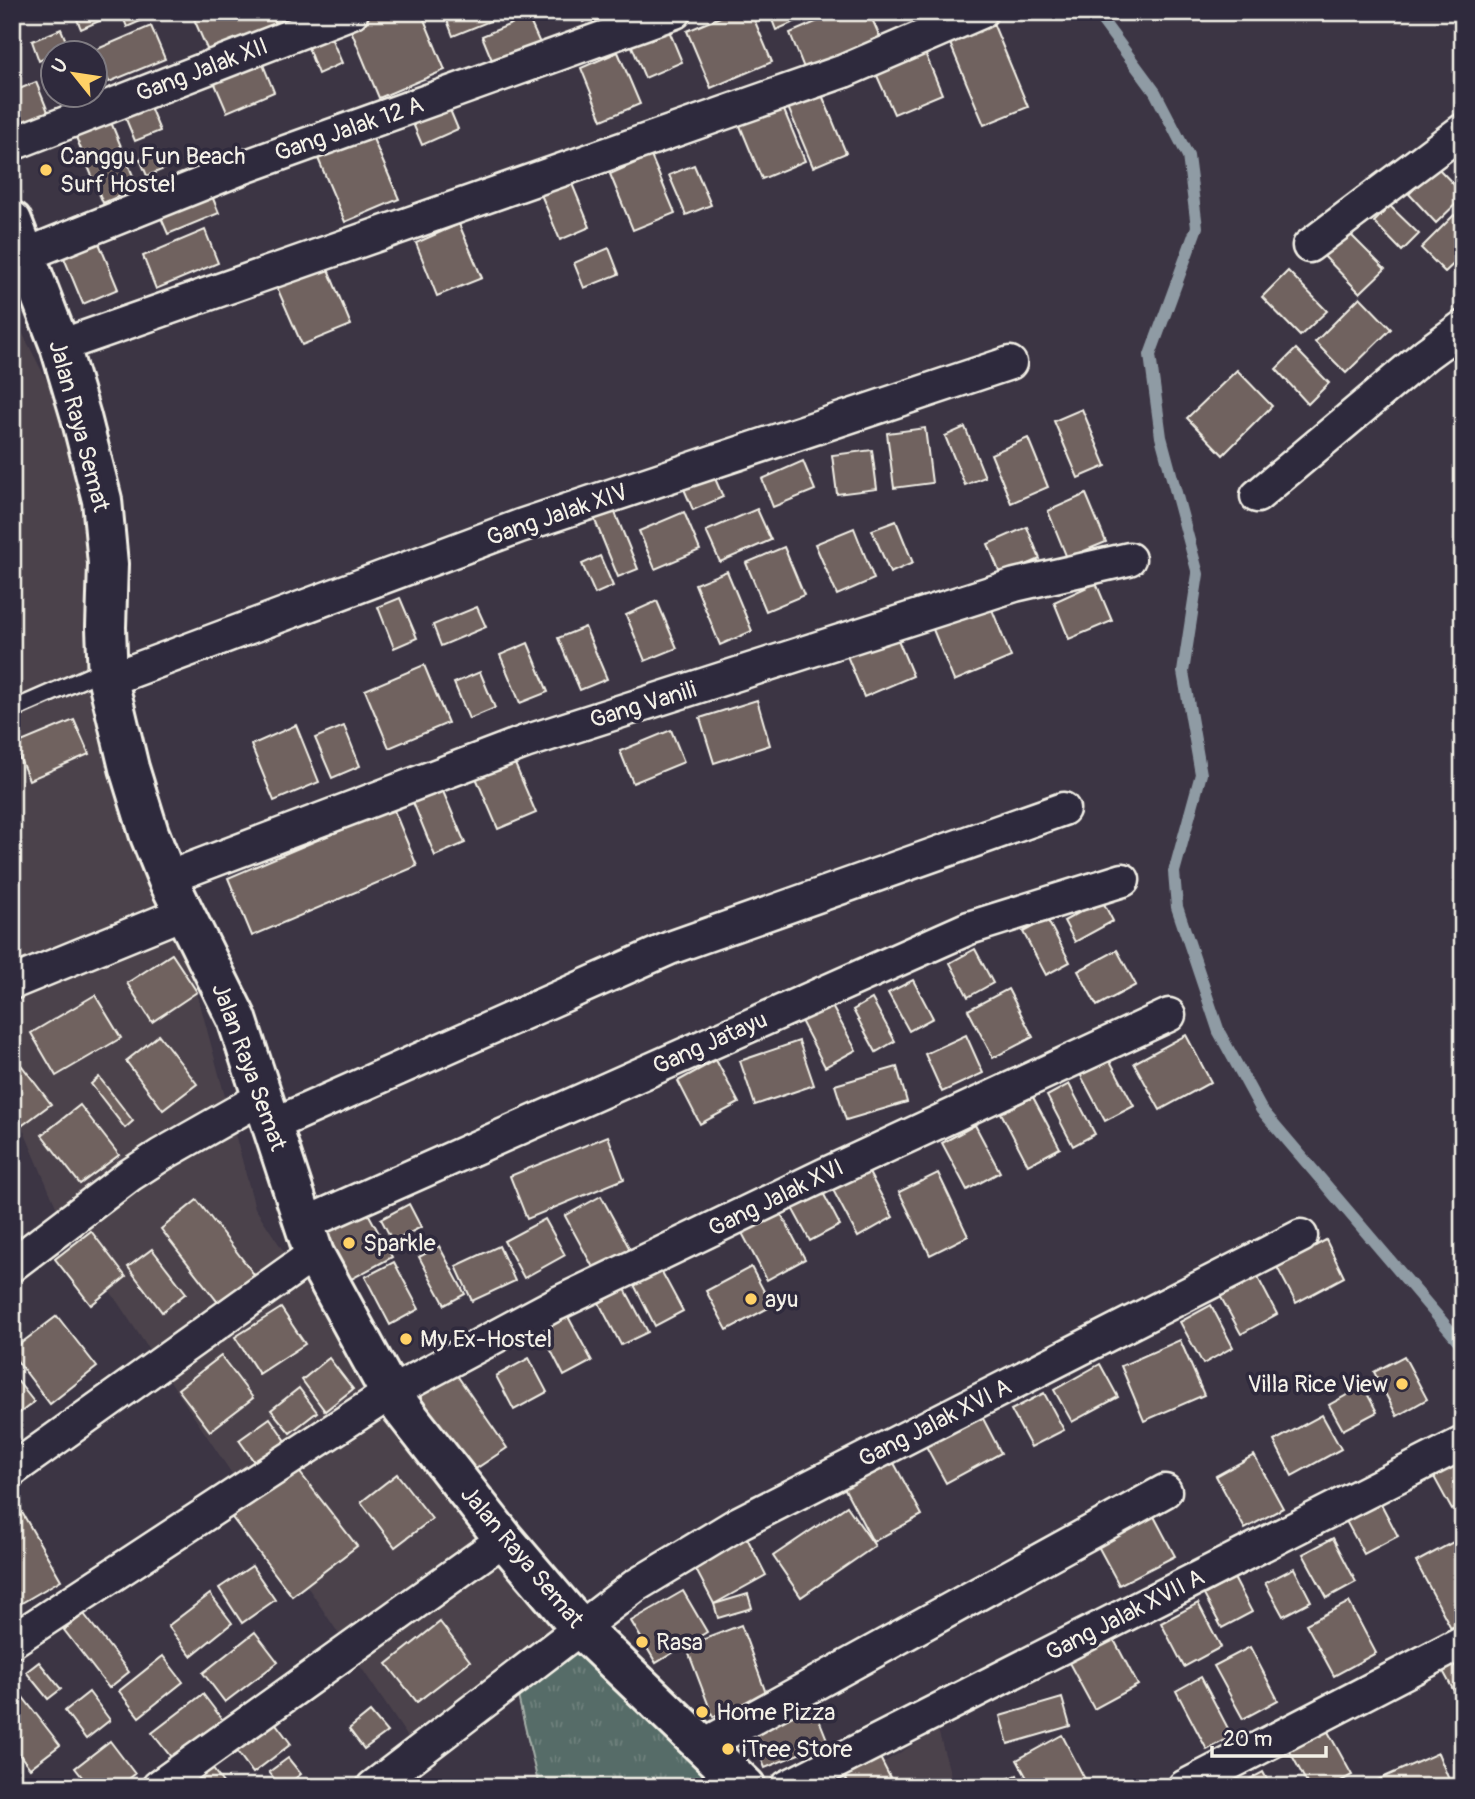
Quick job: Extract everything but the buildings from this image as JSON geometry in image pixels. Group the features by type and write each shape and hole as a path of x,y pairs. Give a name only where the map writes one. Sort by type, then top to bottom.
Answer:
{"street":[{"name":"Gang Jalak XII","path":"12,144 352,12"},
{"name":"Gang Jalak 12 A","path":"19,238 244,167 675,12"},
{"path":"60,346 844,71 981,12"},
{"path":"1309,246 1463,130"},
{"name":"Jalan Raya Semat","path":"19,238 60,346 102,500 108,564 108,674 129,768 149,833 167,878 237,1018 309,1239 390,1393 504,1539 579,1627 746,1787"},
{"path":"1257,496 1426,354 1463,327"},
{"name":"Gang Jalak XIV","path":"108,674 520,526 1010,363"},
{"name":"Gang Vanili","path":"167,878 525,742 1015,585 1129,559"},
{"path":"12,1265 130,1175 161,1155 670,948 1063,809"},
{"name":"Gang Jatayu","path":"12,1470 309,1239 969,928 1124,880"},
{"path":"12,983 183,914"},
{"name":"Gang Jalak XVI","path":"12,1641 390,1393 556,1304 824,1175 1169,1015"},
{"name":"Gang Jalak XVI A","path":"373,1787 635,1586 739,1524 1301,1236"},
{"name":"Gang Jalak XVII A","path":"787,1787 1463,1443"},
{"path":"702,1746 1165,1490"},
{"path":"158,1787 504,1539"},
{"path":"1184,1787 1463,1642"}],"lane":[{"path":"12,710 108,674"}],"shaded area":[{"path":"12,313 92,468 116,692 255,1208 452,1505 571,1628 417,1751 60,1216 12,1103"},
{"path":"938,1730 954,1787 842,1787"}],"green space":[{"path":"571,1628 743,1787 539,1787 514,1679"}],"waterway":[{"path":"1096,12 1155,92 1188,156 1197,227 1150,355 1161,437 1198,574 1183,672 1201,774 1174,872 1177,907 1219,1032 1261,1109 1463,1346"}],"place":[{"name":"Canggu Fun Beach Surf Hostel","path":"46,170"},
{"name":"Sparkle","path":"349,1243"},
{"name":"ayu","path":"751,1299"},
{"name":"My Ex-Hostel","path":"406,1339"},
{"name":"Villa Rice View","path":"1402,1384"},
{"name":"Rasa","path":"642,1642"},
{"name":"Home Pizza","path":"702,1712"},
{"name":"iTree Store","path":"728,1749"}]}
